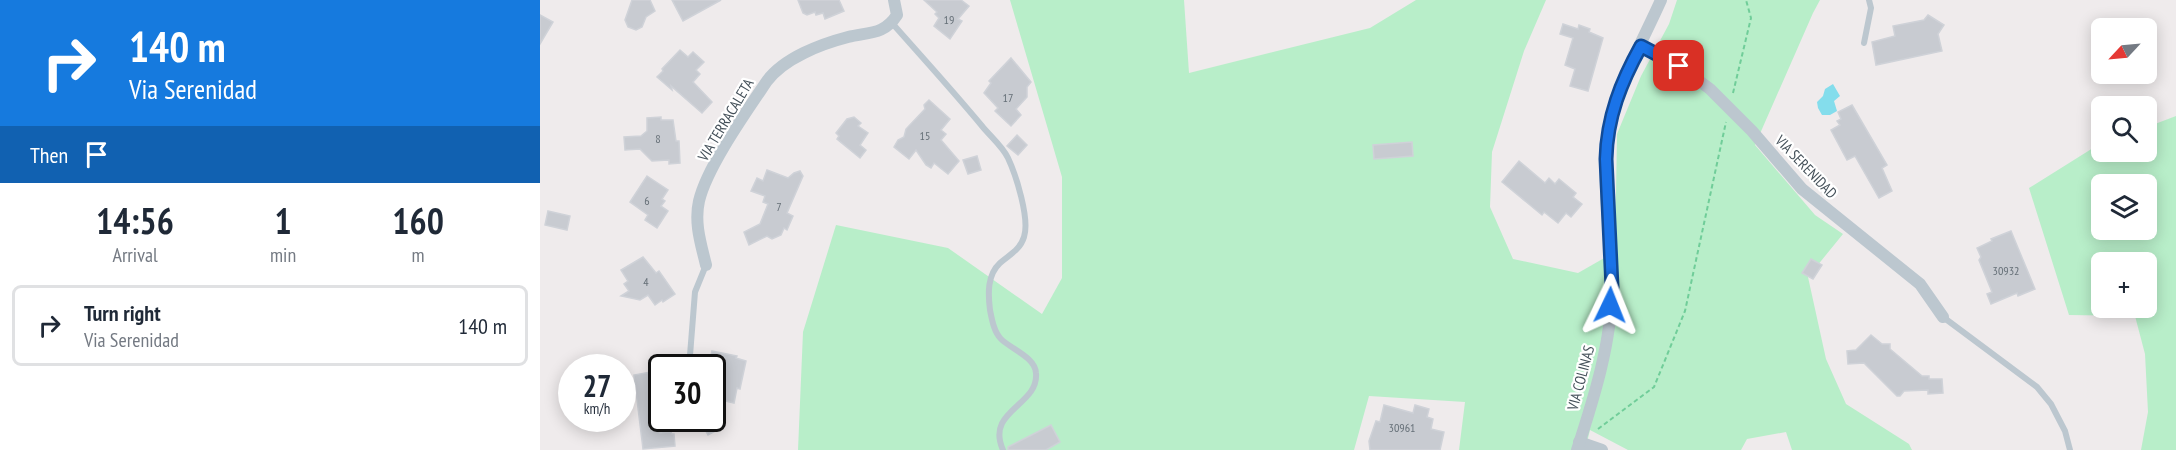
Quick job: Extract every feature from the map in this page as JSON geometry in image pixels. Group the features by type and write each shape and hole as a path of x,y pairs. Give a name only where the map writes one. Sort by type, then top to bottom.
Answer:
{"street":[{"path":"892,23 897,15 894,0"},
{"name":"VIA COLINAS","path":"1578,446 1606,342 1612,287 1607,145 1613,112 1623,80 1662,0"},
{"name":"VIA TERRACALETA","path":"706,265 698,233 699,202 711,170 771,76 793,60 821,46 884,29 892,23"},
{"name":"VIA SERENIDAD","path":"1641,46 1679,66 1710,89 1730,107 1802,189 1920,284 1943,317"},
{"path":"1578,446 1602,450"}],"lane":[{"path":"1864,43 1871,8 1869,0"},
{"path":"892,23 1008,156 1026,212 1024,237 1014,253 1000,263 992,273 989,286 993,325 1000,338 1032,362 1036,373 1033,388 999,427 998,439 1003,450"},
{"path":"690,354 695,292 706,265"},
{"path":"1943,317 2037,387 2051,404 2065,431 2070,450"}],"path":[{"path":"1599,428 1654,387 1684,311 1751,18 1746,0"}],"green space":[{"path":"1010,0 1184,0 1189,73 1370,28 1416,0 1546,0 1524,51 1492,152 1490,207 1513,259 1578,273 1613,253 1617,134 1641,76 1669,24 1677,0 1820,0 1755,145 1815,215 1843,234 1808,277 1826,359 1846,404 1909,444 1912,450 1792,450 1786,432 1747,439 1741,450 1628,450 1590,430 1585,450 1459,450 1465,402 1369,396 1354,450 798,450 803,332 836,225 948,248 1042,314 1062,278 1062,177"},
{"path":"2176,116 2176,450 2141,450 2148,412 2145,354 2136,318 2157,318 2157,252 2091,252 2091,315 2069,315 2029,188 2091,149 2091,162 2157,162 2157,123"}],"water":[{"path":"1833,84 1840,96 1834,101 1837,111 1830,115 1822,115 1817,102 1823,96 1825,89"}],"building":[{"path":"632,0 650,0 655,11 646,17 642,27 636,30 628,27 625,20"},
{"path":"672,0 721,0 683,21"},
{"path":"798,0 839,0 844,11 825,19 823,13 816,15 815,12 807,15 803,13"},
{"path":"924,0 961,0 969,6 958,19 962,21 950,39 934,26 939,18 935,14 937,12"},
{"path":"540,15 553,22 540,44"},
{"path":"1928,15 1944,25 1938,34 1942,51 1876,65 1872,42 1895,36 1893,26 1924,20"},
{"path":"1563,24 1578,29 1579,25 1603,38 1588,91 1570,86 1575,69 1565,65 1573,38 1560,34"},
{"path":"680,50 688,57 693,52 704,62 696,70 700,74 693,82 712,102 702,113 657,77"},
{"path":"1011,58 1031,82 1027,87 1027,97 1016,109 1021,115 1011,126 995,111 998,108 984,93 991,83 989,81"},
{"path":"929,100 950,119 941,130 946,134 941,140 959,161 948,174 934,163 931,168 926,165 916,150 909,159 894,147 898,140 904,137 906,129 925,109 924,105"},
{"path":"1852,105 1887,165 1882,168 1892,191 1879,198 1855,156 1847,160 1831,130 1840,125 1837,121 1841,119 1838,112"},
{"path":"661,117 661,120 673,120 676,141 679,141 680,163 669,164 669,160 652,161 640,149 625,150 624,137 641,136 647,131 647,118"},
{"path":"854,117 861,123 858,126 868,133 860,145 866,150 860,158 837,139 839,136 836,133 847,119"},
{"path":"1017,135 1027,145 1018,155 1007,146"},
{"path":"1412,142 1413,156 1374,159 1373,145"},
{"path":"977,156 981,170 968,174 963,160"},
{"path":"1519,161 1545,183 1549,178 1555,184 1559,179 1576,193 1573,197 1582,204 1571,217 1566,213 1558,223 1544,212 1542,215 1502,182"},
{"path":"767,170 788,178 800,171 803,176 787,213 793,216 787,230 784,228 781,235 772,239 767,236 749,245 744,232 760,224 768,204 763,202 765,196 751,191 757,178 763,181"},
{"path":"647,176 668,190 662,199 665,201 661,206 668,211 657,228 645,220 648,215 630,202"},
{"path":"548,211 570,216 567,230 545,225"},
{"path":"2011,231 2035,289 2018,296 2017,293 1991,304 1987,294 1992,292 1979,260 1981,257 1977,248"},
{"path":"643,257 656,273 659,271 675,294 655,305 648,295 640,300 621,296 629,291 624,284 628,281 621,270"},
{"path":"1811,259 1822,265 1813,279 1802,273"},
{"path":"1871,335 1882,344 1890,344 1890,349 1922,376 1929,376 1929,379 1942,379 1943,393 1928,394 1928,390 1904,391 1897,396 1864,363 1848,364 1847,351 1856,350"},
{"path":"712,351 737,356 736,358 746,361 740,389 737,388 734,403 726,401 726,354 711,354"},
{"path":"648,372 648,432 671,432 674,434 675,446 643,449 636,375"},
{"path":"1384,405 1413,413 1415,405 1429,409 1427,417 1433,419 1431,429 1444,432 1440,450 1370,450 1369,441 1376,421 1380,422"},
{"path":"1051,425 1060,442 1046,450 1008,450 1008,447"}],"route":[{"path":"1610,305 1612,287 1606,159 1613,112 1623,80 1641,46 1679,66"}]}
